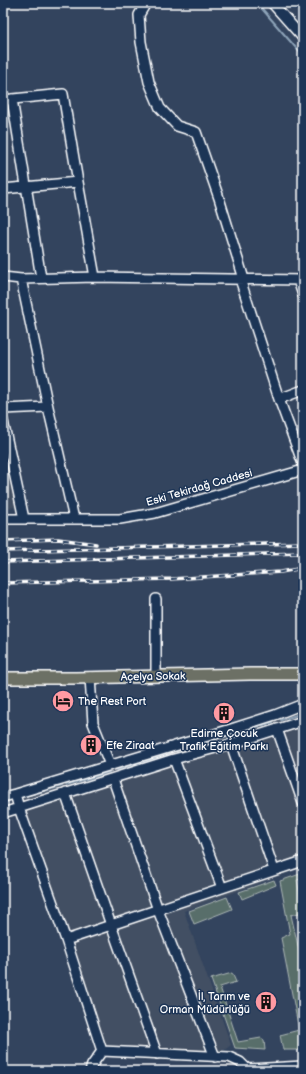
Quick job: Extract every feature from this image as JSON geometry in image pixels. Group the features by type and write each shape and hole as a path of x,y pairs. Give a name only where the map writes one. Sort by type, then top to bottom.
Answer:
{"main road":[{"name":"Açelya Sokak","path":"3,678 303,674"}],"street":[{"path":"146,3 139,15 141,42 149,82 160,108 177,126 196,132 219,198 279,399 303,464"},
{"path":"272,3 303,38"},
{"path":"41,278 26,187 7,100 63,94 95,277"},
{"path":"3,189 78,182"},
{"path":"3,277 301,280 303,295"},
{"path":"21,278 48,407 74,519"},
{"path":"279,399 303,390"},
{"path":"3,408 48,407"},
{"path":"3,421 24,519"},
{"name":"Eski Tekirdağ Caddesi","path":"3,519 120,519 155,514 303,470"},
{"path":"156,598 156,676"},
{"path":"90,677 94,723 110,765"},
{"path":"3,797 275,715 303,704"},
{"path":"3,813 174,759 231,744 303,721"},
{"path":"277,729 302,793 303,803"},
{"path":"231,744 274,870"},
{"path":"174,759 222,888"},
{"path":"113,779 158,910 214,1057"},
{"path":"65,793 110,925 157,1054"},
{"path":"15,794 66,940 102,1051"},
{"path":"66,940 303,861"},
{"path":"102,1051 229,1058 240,1062 247,1070 303,1066"},
{"path":"90,1071 92,1065 102,1051"}],"shaded area":[{"path":"3,442 18,507 3,508"},
{"path":"303,710 303,867 184,911 231,1045 215,1057 102,1051 15,794 280,718"}],"green space":[{"path":"303,873 303,879 297,880 303,912 291,915 303,968 303,981 300,982 303,997 303,1050 283,1050 280,1035 299,1030 281,938 290,934 280,881"},
{"path":"274,880 276,885 242,899 239,892"},
{"path":"227,897 232,909 194,924 189,911"},
{"path":"232,973 236,982 220,987 238,1042 261,1038 264,1040 265,1050 235,1048 211,979"}],"waterway":[{"path":"257,3 303,56"},
{"path":"281,720 303,713"},
{"path":"233,734 273,722"},
{"path":"176,751 227,736"},
{"path":"116,770 168,754"},
{"path":"66,785 109,772"},
{"path":"22,797 62,786"},
{"path":"3,803 9,801"}],"railway":[{"path":"3,541 58,539 96,544"},
{"path":"3,551 303,543"},
{"path":"3,562 303,553"},
{"path":"3,583 171,579 281,572 303,568"}],"place":[{"name":"The Rest Port","path":"63,701"},
{"name":"Edirne Çocuk Trafik Eğitim Parkı","path":"224,713"},
{"name":"Efe Ziraat","path":"91,745"},
{"name":"İl, Tarım ve Orman Müdürlüğü","path":"266,1002"}]}
